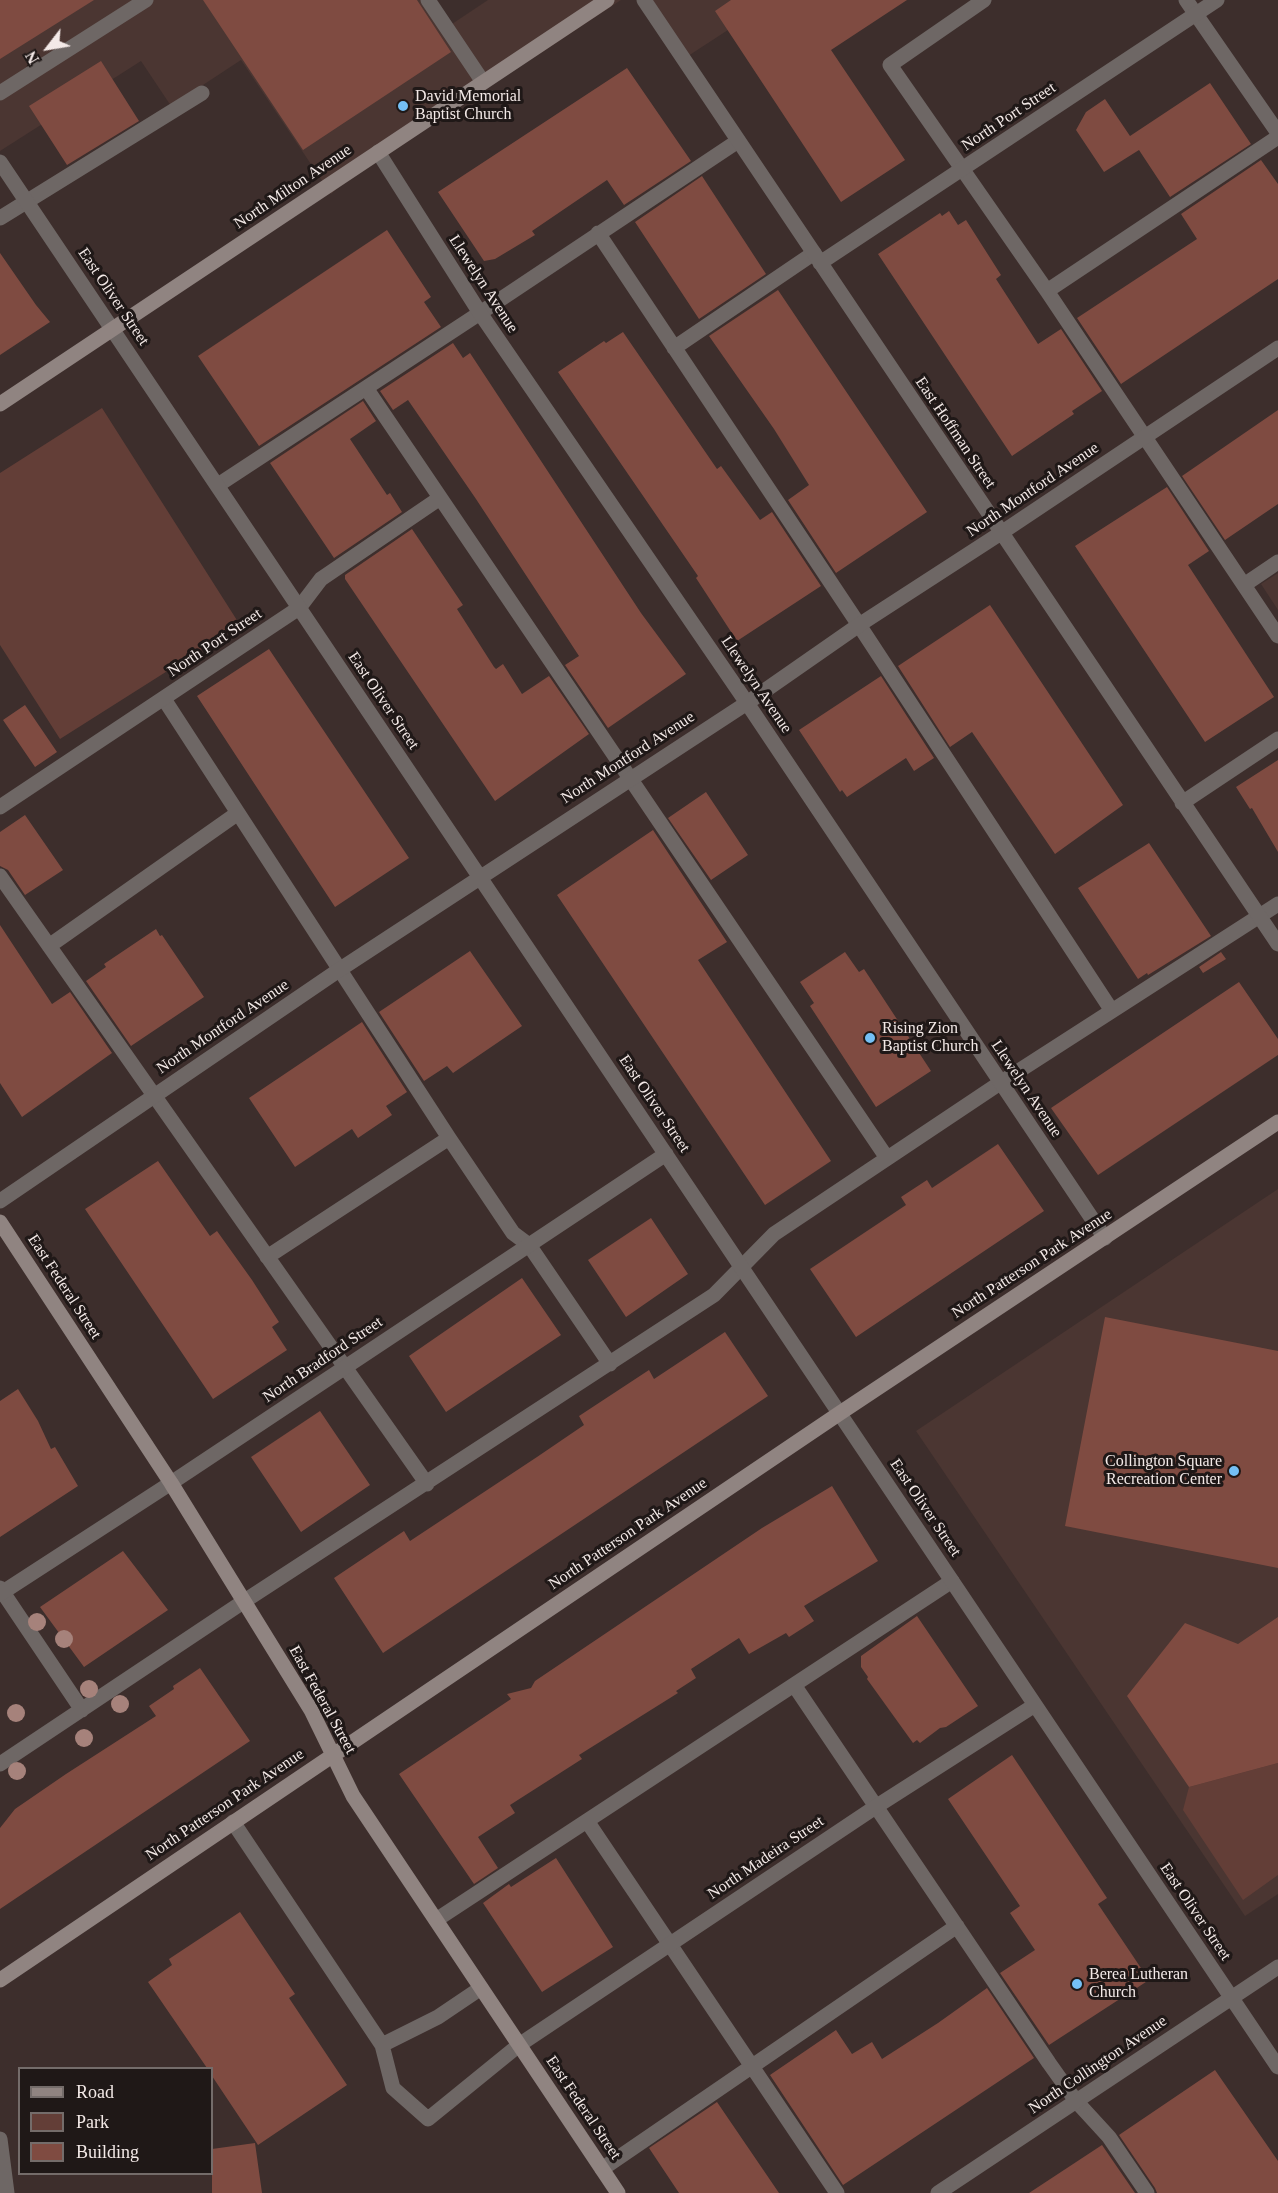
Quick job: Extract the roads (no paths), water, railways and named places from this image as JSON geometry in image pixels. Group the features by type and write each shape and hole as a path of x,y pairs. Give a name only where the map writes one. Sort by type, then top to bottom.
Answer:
{"street":[{"path":"428,0 483,82"},
{"name":"North Milton Avenue","path":"0,404 607,0"},
{"name":"East Hoffman Street","path":"644,0 1278,944"},
{"path":"984,0 890,65 1047,291 1278,636"},
{"path":"1047,291 1278,135 1186,0"},
{"name":"North Port Street","path":"674,348 962,169 1217,0"},
{"path":"0,93 139,2"},
{"path":"0,218 202,93"},
{"path":"218,485 480,314 738,141"},
{"name":"Llewelyn Avenue","path":"378,152 480,314 747,703 1106,1238"},
{"name":"East Oliver Street","path":"0,162 1278,2067"},
{"path":"598,233 1112,1011"},
{"name":"North Montford Avenue","path":"0,1201 339,970 747,703 859,625 1278,348"},
{"path":"366,388 887,1158"},
{"name":"North Port Street","path":"0,807 299,608 321,579 440,498"},
{"path":"1244,585 1278,562"},
{"path":"164,699 449,1138 513,1233 529,1245 610,1364"},
{"path":"1182,802 1278,739"},
{"path":"49,946 238,813"},
{"path":"0,876 427,1484"},
{"path":"0,1764 243,1602 714,1295 774,1234 1000,1083 1278,904"},
{"name":"North Patterson Park Avenue","path":"0,1980 840,1413 1278,1122"},
{"path":"267,1257 449,1138"},
{"name":"North Bradford Street","path":"1,1591 171,1483 666,1154"},
{"name":"East Federal Street","path":"0,1222 171,1483 311,1710 353,1796 618,2193"},
{"path":"436,1920 952,1581"},
{"path":"1,1591 82,1710"},
{"path":"794,1685 1076,2101 1109,2137 1146,2193"},
{"name":"North Madeira Street","path":"382,2044 393,2088 428,2120 519,2045 877,1806 1035,1705"},
{"path":"587,1821 837,2193"},
{"path":"233,1822 382,2044 438,2017 481,1988"},
{"path":"602,2169 957,1926"},
{"name":"North Collington Avenue","path":"938,2193 1278,1967"},
{"path":"0,2139 1,2162 7,2193"}],"place":[{"name":"David Memorial Baptist Church","path":"403,106"},
{"name":"Rising Zion Baptist Church","path":"870,1038"},
{"name":"Collington Square Recreation Center","path":"1234,1471"},
{"name":"Berea Lutheran Church","path":"1077,1984"}]}
